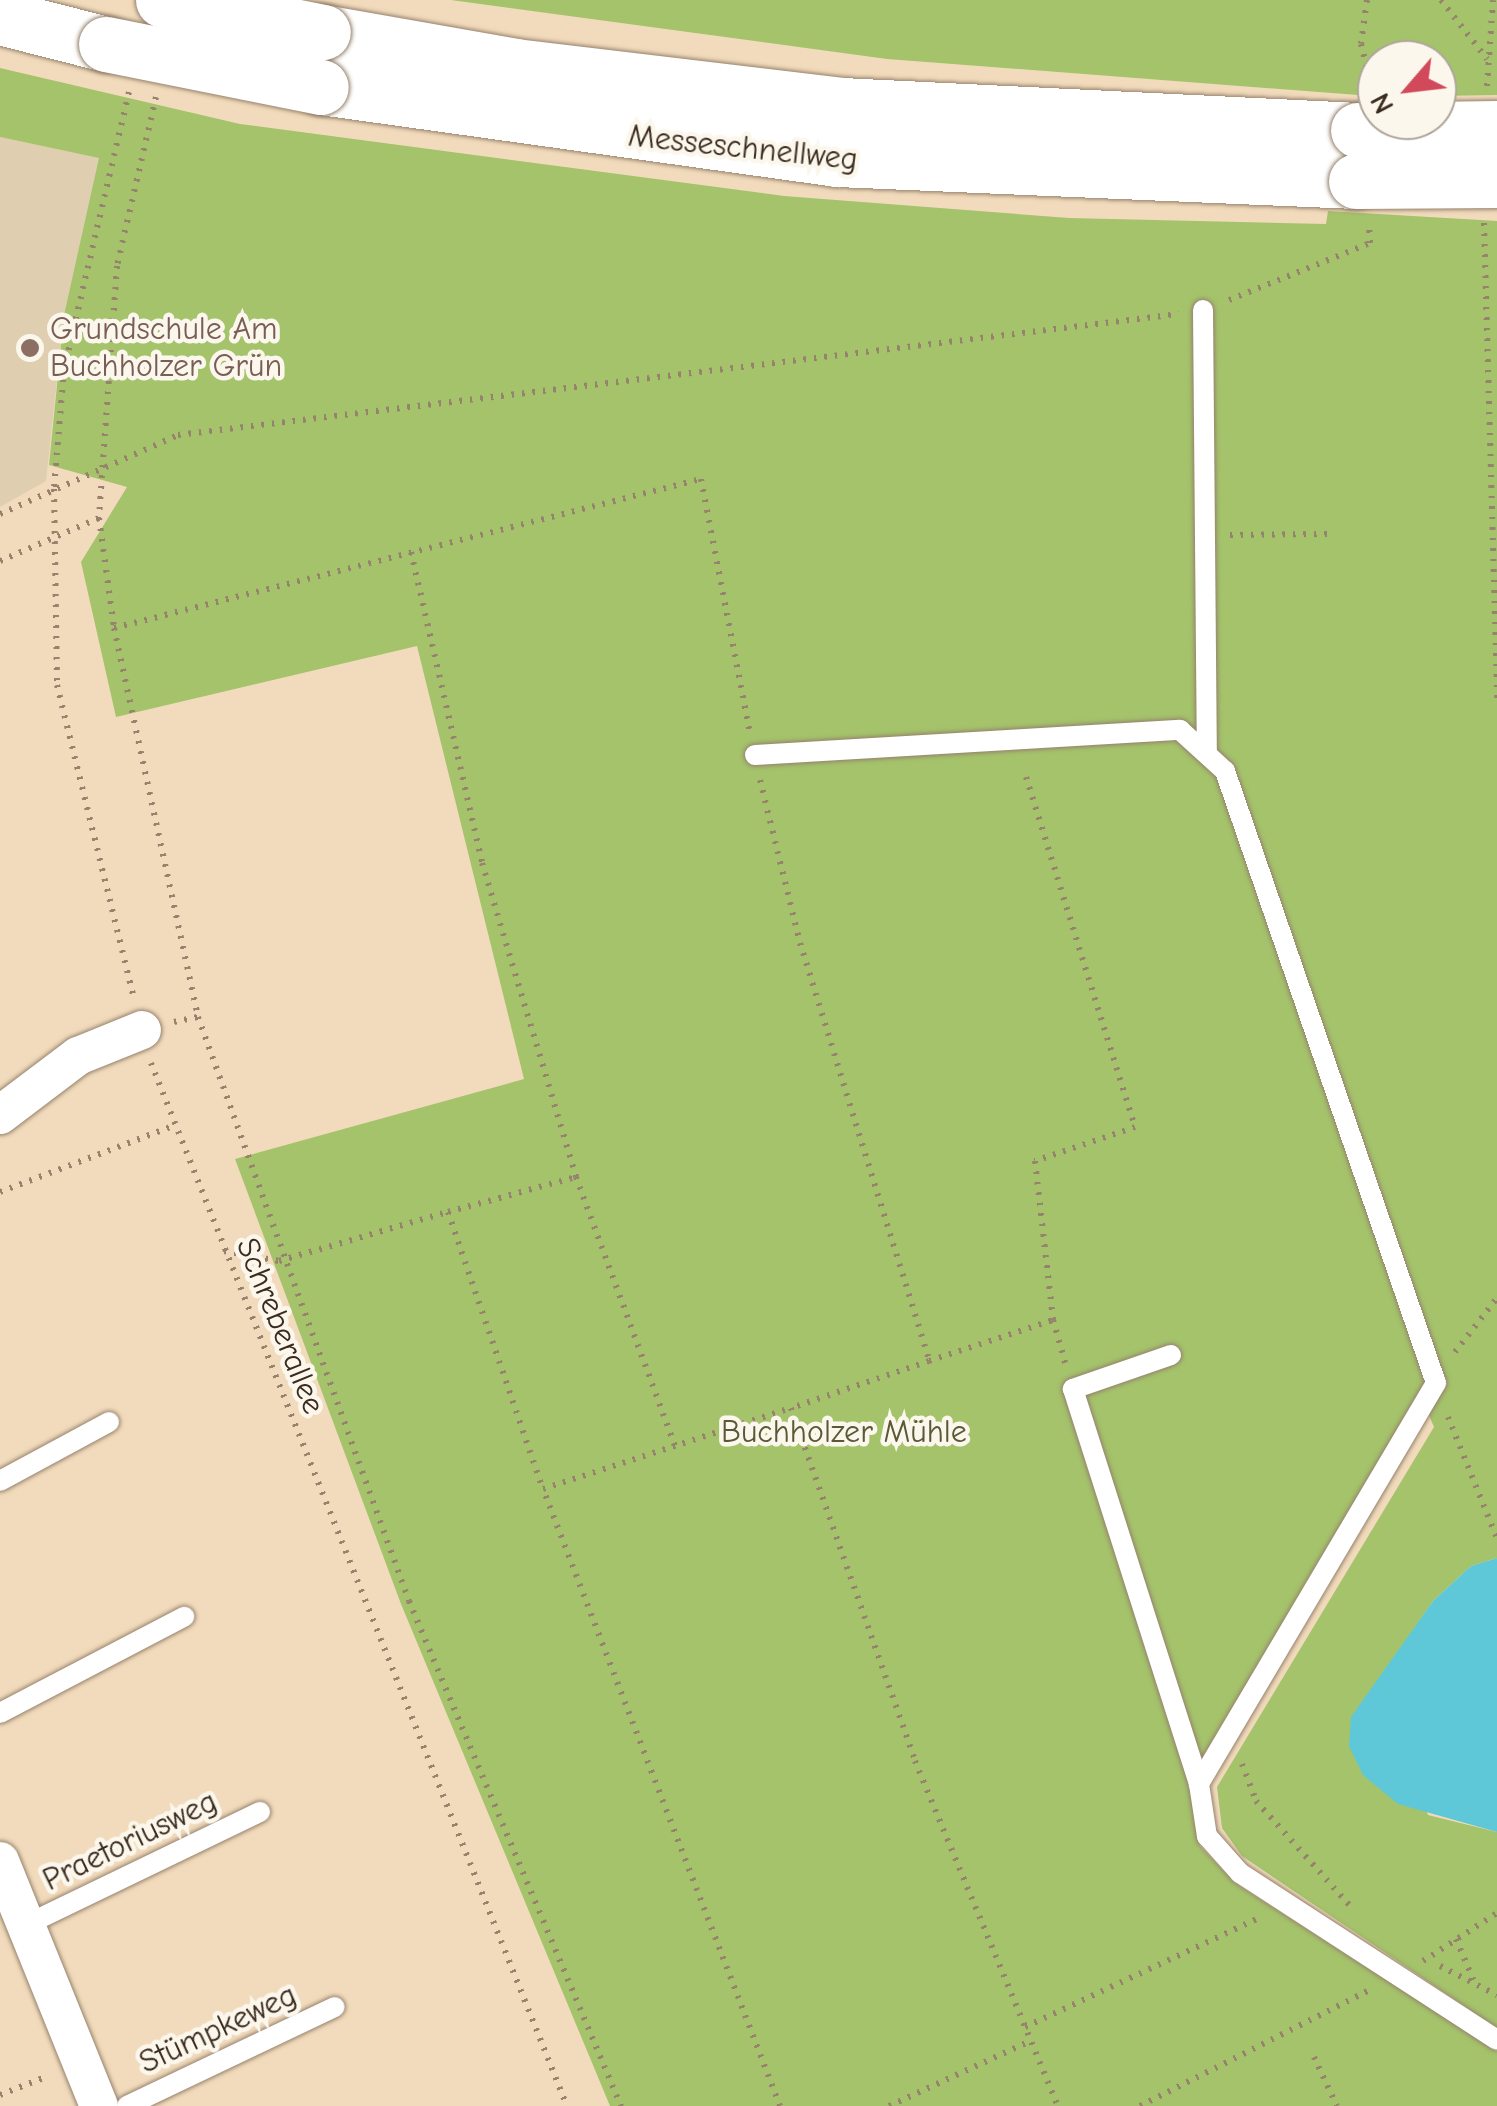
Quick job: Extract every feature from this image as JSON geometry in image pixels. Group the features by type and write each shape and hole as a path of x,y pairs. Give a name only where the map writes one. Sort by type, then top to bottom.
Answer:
{"highway":[{"name":"Messeschnellweg","path":"163,0 515,66 841,105 1363,155 1491,193"},
{"name":"Messeschnellweg","path":"0,17 121,58 838,159 1363,155 1492,113"}],"street":[{"path":"0,1114 78,1056 142,1030"},
{"path":"0,1862 99,2106"}],"lane":[{"path":"1203,310 1207,751"},
{"path":"755,756 1180,730 1207,751 1238,796 1436,1383 1200,1784"},
{"path":"1171,1355 1073,1389 1200,1784 1207,1836 1284,1904 1491,2036"},
{"path":"0,1480 109,1422"},
{"path":"0,1713 184,1617"},
{"name":"Praetoriusweg","path":"26,1924 260,1812"},
{"name":"Stümpkeweg","path":"127,2106 335,2007"}],"path":[{"path":"0,514 178,435 1203,310 1370,244 1361,44 1367,0"},
{"path":"1440,0 1487,59"},
{"path":"1492,113 1487,59 1493,0"},
{"name":"Schreberallee","path":"121,58 64,369 54,489 57,684 142,1030 170,1127 568,2106"},
{"path":"163,76 117,266 100,469 100,518 114,628 198,1017 279,1262 460,1726 622,2106"},
{"path":"1491,193 1497,702"},
{"path":"114,628 701,479 755,756 800,943 929,1362"},
{"path":"0,561 100,518"},
{"path":"1208,536 1330,534"},
{"path":"411,552 482,863 576,1177 675,1446"},
{"path":"1026,776 1135,1126 1035,1161 1053,1320 1073,1389"},
{"path":"0,1192 170,1127"},
{"path":"222,1250 279,1262 576,1177"},
{"path":"448,1212 542,1489 780,2106"},
{"path":"1496,1535 1436,1383 1497,1298"},
{"path":"542,1489 1053,1320"},
{"path":"791,1408 916,1762 1058,2106"},
{"path":"1230,1732 1256,1801 1331,1893 1362,1916"},
{"path":"1025,2027 1284,1904"},
{"path":"1140,2106 1426,1960 1497,1913"},
{"path":"1456,1939 1491,2036"},
{"path":"1410,1949 1497,1995"},
{"path":"888,2106 1030,2041"},
{"path":"1314,2057 1337,2106"},
{"path":"0,2095 82,2062"}],"shaded area":[{"name":"Grundschule Am Buchholzer Grün","path":"0,137 100,158 64,315 46,481 0,507"}],"green space":[{"path":"451,0 1497,0 1497,95 1457,96 1457,40 1357,40 1357,95 887,59"},
{"name":"Buchholzer Mühle","path":"0,68 240,124 784,196 1069,218 1326,224 1328,211 1497,221 1497,1558 1471,1566 1433,1601 1377,1682 1428,1815 1497,1832 1497,2028 1242,1856 1222,1828 1217,1787 1434,1427 1420,1395 1188,1782 1200,1846 1235,1883 1497,2051 1497,2106 610,2106 401,1604 235,1159 524,1079 417,646 116,717 81,562 127,487 49,465 64,315 99,158 0,137"}],"water":[{"path":"1497,1558 1497,1832 1398,1804 1363,1775 1349,1746 1351,1717 1433,1601 1471,1566"}],"place":[{"name":"Grundschule Am Buchholzer Grün","path":"30,348"}]}
